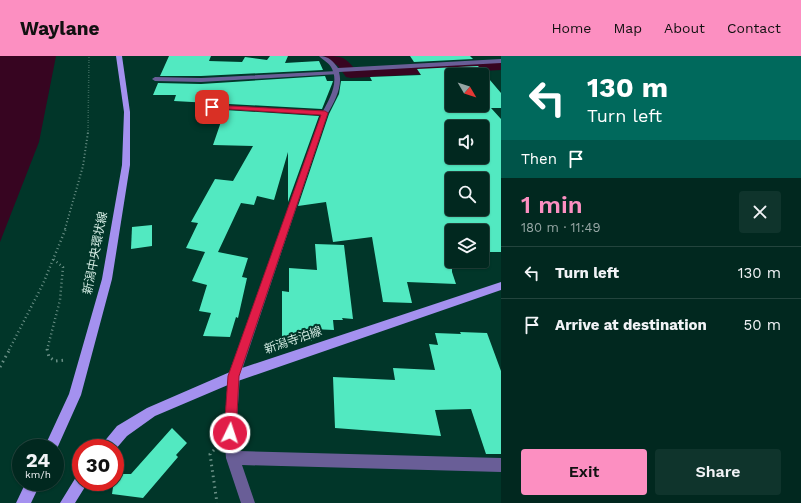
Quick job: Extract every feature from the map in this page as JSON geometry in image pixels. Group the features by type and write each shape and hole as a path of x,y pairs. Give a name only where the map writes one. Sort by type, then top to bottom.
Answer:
{"main road":[{"name":"新潟中央環状線","path":"55,439 75,395 107,279 126,165 127,112 119,56"},
{"name":"新潟寺泊線","path":"115,439 122,431 151,412 234,376 501,286"},
{"path":"23,503 29,491"},
{"path":"67,503 76,491"}],"street":[{"path":"248,503 233,458 230,433 234,376 325,113 330,104 338,81 337,72 328,59 322,56"},
{"path":"155,79 201,80 501,61"},
{"path":"212,107 325,113"},
{"path":"233,458 501,465"}],"path":[{"path":"0,367 25,321 53,259 61,240 80,180 88,134 89,56"},
{"path":"53,259 63,268 60,300 47,349 49,357 55,361 85,360"},
{"path":"210,454 217,503"}],"shaded area":[{"path":"0,56 56,56 39,142 0,242"}],"building":[{"path":"169,56 211,56 209,61 242,62 245,57 267,60 270,56 288,56 285,63 319,61 323,70 201,76 160,76"},
{"path":"410,56 470,56 473,59 414,62"},
{"path":"478,66 480,68 445,68 445,112 489,112 489,79 501,93 501,108 491,108 501,119 501,252 489,252 489,224 445,224 445,268 452,268 456,284 407,282 412,303 383,302 372,237 333,242 326,202 298,206 329,114 339,94 341,81 372,81 370,77 421,75 417,69"},
{"path":"325,76 327,81 333,81 322,109 174,101 176,95 153,95 158,83 201,84"},
{"path":"225,110 319,116 288,202 288,152 274,200 257,196 254,205 241,203 218,252 248,258 242,277 247,278 238,318 236,317 230,337 203,336 211,313 199,311 207,285 192,281 205,252 186,248 198,223 191,222 215,179 233,181 253,146 213,145"},
{"path":"152,225 152,246 131,249 132,227"},
{"path":"315,244 344,245 353,319 342,318 343,320 333,320 334,330 312,329 312,341 282,339 282,291 289,292 289,268 317,270"},
{"path":"460,332 487,333 501,371 501,454 486,454 471,409 435,410 441,436 335,428 333,377 395,380 393,368 435,370 429,344 438,345 435,333 461,334"},
{"path":"172,428 187,443 176,455 178,457 143,498 112,494 112,491 124,491 124,474 131,474"}],"waterway":[{"path":"331,56 343,63 351,74 501,66"}],"route":[{"path":"212,107 325,113 234,376 230,433"}]}
